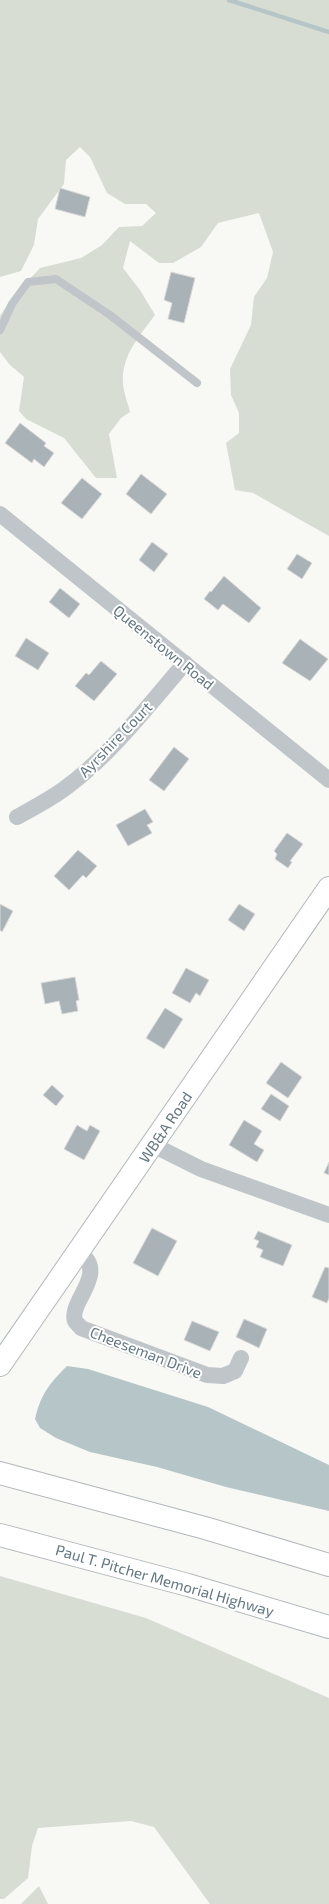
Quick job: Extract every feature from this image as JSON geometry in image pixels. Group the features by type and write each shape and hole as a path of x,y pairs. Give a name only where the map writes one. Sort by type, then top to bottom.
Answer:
{"main road":[{"name":"WB&A Road","path":"0,1364 153,1145 329,888"},
{"path":"0,1473 205,1528 329,1565"},
{"name":"Paul T. Pitcher Memorial Highway","path":"0,1535 188,1585 329,1627"}],"street":[{"name":"Queenstown Road","path":"0,514 329,780"},
{"name":"Ayrshire Court","path":"17,817 65,789 96,763 125,733 185,663"},
{"path":"153,1145 201,1169 329,1215"},
{"name":"Cheeseman Drive","path":"79,1252 88,1258 91,1265 91,1272 74,1312 75,1321 81,1328 207,1376 223,1376 235,1372 241,1358"}],"lane":[{"path":"0,330 12,304 28,282 56,279 110,314 197,383"}],"shaded area":[{"path":"0,0 329,0 329,536 253,493 235,490 226,443 239,433 239,413 231,395 230,369 251,325 254,297 267,278 273,252 259,213 218,223 201,247 173,263 159,263 130,241 123,268 140,290 155,315 133,346 125,363 123,372 123,386 130,412 121,418 109,434 117,478 96,478 64,438 26,419 19,411 24,377 9,364 0,352 0,316 11,299 40,268 81,258 102,245 119,227 142,226 156,213 146,204 125,204 107,193 90,157 80,147 66,160 64,184 38,219 34,245 21,271 0,277"},
{"path":"67,1366 88,1369 208,1407 329,1465 329,1511 226,1487 157,1467 90,1452 56,1438 40,1428 35,1419 37,1410 46,1390"},
{"path":"0,1576 146,1618 329,1698 329,1904 210,1904 154,1827 131,1821 38,1828 32,1846 28,1878 4,1899 0,1899"},
{"path":"39,1886 48,1904 21,1904"}],"building":[{"path":"60,188 90,197 85,217 55,209"},
{"path":"171,272 195,278 184,323 168,319 172,303 164,300"},
{"path":"20,423 46,443 44,446 54,453 44,467 34,459 32,463 5,443"},
{"path":"141,474 167,494 151,514 126,494"},
{"path":"82,478 102,494 82,519 61,503"},
{"path":"152,542 168,554 154,572 139,560"},
{"path":"297,554 312,563 302,579 287,569"},
{"path":"224,576 261,608 249,623 223,604 218,610 204,599"},
{"path":"60,588 80,604 69,618 49,602"},
{"path":"26,638 49,653 38,670 15,656"},
{"path":"300,639 328,659 310,681 282,663"},
{"path":"101,661 117,674 94,701 75,686 86,673 89,675"},
{"path":"174,747 189,759 164,791 149,780"},
{"path":"145,809 153,822 147,825 152,833 128,846 116,825"},
{"path":"287,833 303,844 290,861 292,862 288,868 275,859 277,854 274,851"},
{"path":"78,850 97,866 86,878 83,875 69,890 54,876"},
{"path":"0,904 13,911 2,932 0,930"},
{"path":"239,904 255,914 244,931 228,920"},
{"path":"186,968 209,980 200,996 196,993 190,1003 172,993"},
{"path":"75,977 79,1000 76,1001 78,1011 62,1014 59,1001 45,1004 41,983"},
{"path":"165,1008 183,1019 164,1049 146,1038"},
{"path":"281,1062 302,1077 288,1098 266,1083"},
{"path":"52,1085 64,1096 56,1106 43,1095"},
{"path":"271,1094 289,1106 280,1121 261,1109"},
{"path":"244,1120 262,1131 254,1144 264,1150 257,1162 229,1145"},
{"path":"77,1125 87,1131 90,1125 100,1131 84,1160 64,1149"},
{"path":"329,1162 329,1175 324,1173"},
{"path":"152,1228 177,1241 158,1276 133,1263"},
{"path":"258,1231 292,1245 283,1266 260,1257 263,1250 256,1247 259,1241 254,1239"},
{"path":"325,1267 329,1268 329,1298 327,1303 312,1297"},
{"path":"244,1319 267,1329 259,1348 236,1337"},
{"path":"192,1321 219,1332 210,1351 184,1340"}],"waterway":[{"path":"229,0 329,32"}]}
